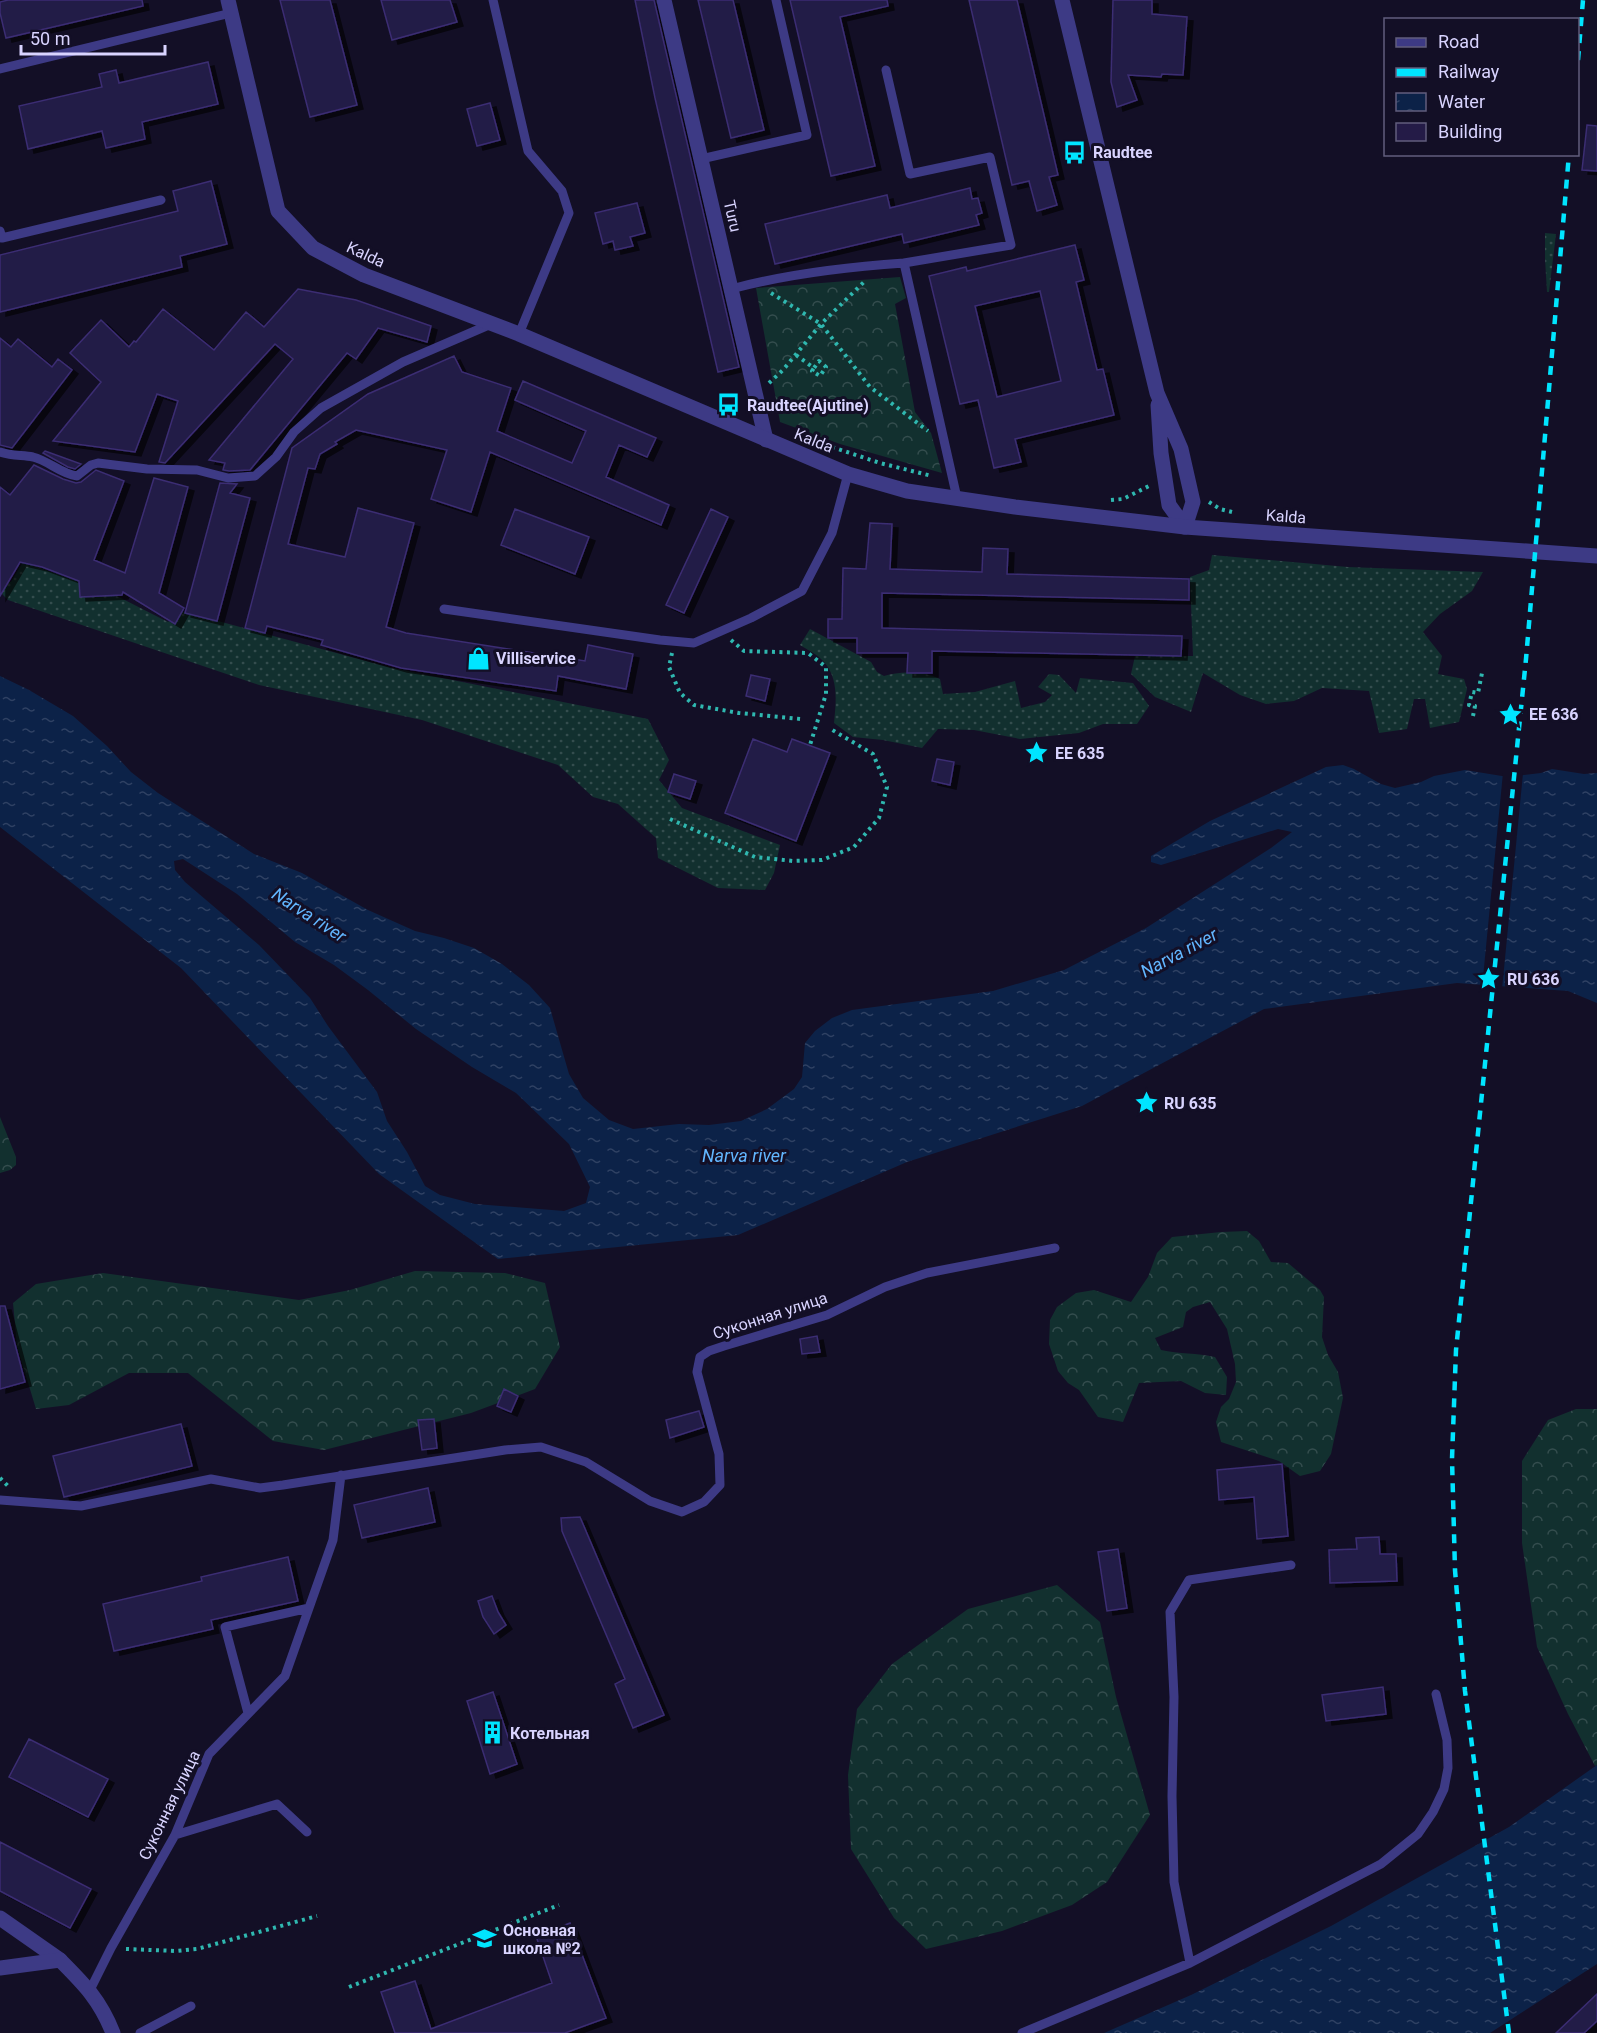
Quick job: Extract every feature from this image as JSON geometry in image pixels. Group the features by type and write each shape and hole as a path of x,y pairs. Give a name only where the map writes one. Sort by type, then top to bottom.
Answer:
{"street":[{"name":"Turu","path":"664,0 766,440"},
{"path":"1062,0 1157,393 1181,449 1193,502 1185,527"},
{"name":"Kalda","path":"230,7 278,211 313,248 364,275 519,334 848,474 908,491 1015,507 1185,527 1597,556"},
{"path":"1157,393 1161,453 1169,505 1185,527"},
{"path":"0,1918 60,1960 90,1990 108,2019 113,2033"},
{"path":"0,1968 60,1960"}],"lane":[{"path":"493,0 528,151 562,191 569,213 519,334"},
{"path":"701,159 807,135 776,0"},
{"path":"0,69 230,7"},
{"path":"731,289 768,279 871,265 904,263 1011,245 990,157 910,174 886,70"},
{"path":"0,231 2,238 160,200"},
{"path":"904,263 957,498"},
{"path":"0,452 35,458 69,475 77,476 91,465 98,463 147,469 197,471 228,478 255,477 276,457 294,432 321,408 403,362 491,324"},
{"path":"444,609 694,643 751,618 802,591 832,534 848,474"},
{"name":"Суконная улица","path":"0,1500 81,1506 211,1479 260,1488 505,1449 541,1447 586,1461 650,1501 682,1512 704,1502 720,1485 719,1454 697,1372 700,1357 716,1348 826,1315 885,1287 927,1273 1055,1248"},
{"name":"Суконная улица","path":"90,1990 175,1835 209,1754 285,1676 333,1540 341,1475"},
{"path":"1190,1963 1174,1882 1172,1796 1174,1697 1170,1612 1189,1580 1291,1565"},
{"path":"248,1713 225,1627 309,1608"},
{"path":"1022,2033 1190,1963 1381,1864 1418,1834 1433,1812 1444,1789 1448,1768 1447,1740 1436,1694"},
{"path":"175,1835 277,1804 307,1832"},
{"path":"140,2033 191,2006"}],"path":[{"path":"754,391 773,381 821,324 866,281 871,265"},
{"path":"748,284 764,289 821,324 870,387 931,434 942,432"},
{"path":"796,355 814,368"},
{"path":"721,631 744,651 808,652 826,667 826,694 810,745"},
{"path":"676,641 669,667 680,693 694,705 739,713 801,719"},
{"path":"1473,716 1475,706 1469,705 1472,692 1478,693 1482,673"},
{"path":"670,819 755,857 793,861 822,860 854,848 879,818 887,787 873,754 829,728"},
{"path":"349,1987 559,1905"},
{"path":"111,1948 176,1951 217,1946 317,1916"}],"green space":[{"path":"1545,233 1556,234 1549,292 1547,292"},
{"path":"900,277 906,298 895,304 915,412 931,433 942,473 840,444 780,422 756,288"},
{"path":"1212,555 1348,567 1483,572 1472,591 1440,614 1423,632 1442,656 1438,674 1464,679 1467,689 1459,722 1430,728 1425,699 1414,699 1407,729 1379,733 1369,691 1322,688 1294,701 1266,704 1240,695 1203,673 1191,712 1155,697 1131,674 1135,656 1193,656 1190,577 1209,570"},
{"path":"23,562 109,592 168,622 177,610 392,668 648,719 669,760 659,780 682,808 780,845 774,873 765,890 718,888 658,858 656,838 618,804 593,797 558,765 422,720 259,685 8,600 0,592 0,581 11,582"},
{"path":"810,629 871,662 877,672 884,676 912,673 927,674 940,679 943,694 975,692 1015,681 1021,708 1045,702 1052,695 1038,687 1049,674 1059,675 1076,693 1080,678 1133,683 1149,706 1137,724 1103,724 1079,733 1020,739 974,730 938,729 922,748 853,737 834,723 835,691 829,669 819,657 800,645"},
{"path":"0,1117 16,1157 16,1165 0,1173"},
{"path":"1247,1231 1259,1241 1271,1262 1288,1263 1320,1290 1324,1297 1322,1337 1328,1355 1338,1372 1343,1398 1331,1454 1320,1471 1300,1476 1279,1461 1221,1442 1216,1422 1221,1407 1229,1399 1236,1382 1235,1364 1227,1329 1210,1302 1193,1307 1186,1312 1183,1327 1155,1338 1161,1350 1215,1357 1227,1377 1226,1395 1205,1393 1181,1381 1139,1383 1123,1422 1098,1417 1079,1390 1068,1383 1058,1371 1049,1344 1050,1320 1057,1307 1076,1293 1094,1290 1131,1302 1148,1277 1157,1253 1172,1237"},
{"path":"415,1271 505,1273 545,1283 560,1347 535,1389 471,1413 324,1450 273,1441 188,1373 129,1373 69,1405 36,1409 17,1346 13,1303 36,1284 103,1273 299,1300 350,1290"},
{"path":"1576,1409 1597,1409 1597,1765 1595,1766 1537,1647 1522,1543 1522,1461 1548,1420"},
{"path":"1057,1585 1100,1622 1116,1697 1150,1815 1107,1882 1072,1905 1002,1931 926,1949 894,1918 851,1849 848,1775 857,1709 892,1664 968,1609"}],"water":[{"name":"Narva river","path":"0,676 73,716 107,746 131,772 158,793 254,854 302,873 368,910 415,931 474,948 502,964 529,985 550,1008 569,1074 583,1098 609,1120 633,1129 741,1121 767,1109 794,1089 802,1077 805,1043 815,1031 832,1018 852,1010 993,991 1064,970 1146,928 1271,848 1292,832 1278,829 1161,865 1151,862 1151,856 1210,821 1326,767 1343,765 1381,784 1395,788 1421,782 1434,776 1465,770 1508,777 1541,773 1552,769 1584,774 1597,773 1597,1003 1568,991 1457,983 1264,1009 1082,1106 907,1162 738,1235 498,1259 379,1174 181,968 0,827","holes":["183,859 237,894 295,942 334,965 416,1029 472,1067 516,1093 569,1144 590,1187 586,1203 564,1211 475,1204 440,1195 425,1186 387,1121 377,1092 310,998 259,945 185,882 175,870 174,861"]},
{"path":"1597,1765 1597,1964 1490,2033 1104,2033 1191,1995 1331,1926 1509,1827"}],"pier":[{"path":"1503,773 1523,773 1502,989 1482,988"}],"building":[{"path":"8,0 142,0 143,6 6,38 0,13 0,2"},
{"path":"280,0 330,0 357,105 310,117"},
{"path":"381,0 450,0 457,22 392,40"},
{"path":"635,0 654,0 739,367 718,372 655,98"},
{"path":"698,0 733,0 764,130 731,138"},
{"path":"790,0 887,0 888,6 840,17 875,166 831,176"},
{"path":"969,0 1017,0 1058,175 1049,177 1057,205 1037,211 1029,181 1012,185"},
{"path":"1113,0 1152,0 1152,14 1187,17 1183,75 1162,74 1161,77 1128,75 1137,100 1117,107 1111,82"},
{"path":"208,62 218,104 142,122 145,139 106,148 102,131 28,149 19,106 102,87 99,74 116,70 119,83"},
{"path":"490,103 500,140 477,146 467,109"},
{"path":"1587,125 1597,126 1597,171 1582,170"},
{"path":"211,181 227,244 180,256 182,267 0,312 0,255 178,211 173,191"},
{"path":"970,188 972,199 978,198 982,213 976,215 979,225 904,243 902,234 775,264 765,224 887,195 890,208"},
{"path":"637,203 645,233 630,237 633,246 615,250 613,241 603,244 595,213"},
{"path":"1075,245 1084,280 1076,282 1097,370 1103,369 1114,415 1015,439 1021,462 994,468 978,400 960,404 929,276 966,267 967,271","holes":["1040,291 1061,381 997,397 975,306"]},
{"path":"298,289 356,300 431,326 427,342 378,328 356,359 347,353 250,470 223,470 225,463 209,460 293,359 275,344 165,463 159,462 178,401 157,394 135,452 53,441 101,382 70,353 101,320 129,347 134,341 136,342 163,309 214,350 246,312 264,327"},
{"path":"0,338 11,347 18,339 52,367 58,359 72,370 12,448 0,445"},
{"path":"454,356 462,372 511,388 497,431 572,463 586,431 515,400 523,381 656,438 647,457 619,445 606,477 669,505 661,525 490,452 471,512 431,499 447,450 356,430 320,454 315,469 308,468 288,544 345,557 358,508 414,523 386,627 406,633 585,661 588,645 633,654 626,689 558,676 556,691 401,668 321,645 323,640 267,626 265,633 245,628 292,448 368,394"},
{"path":"45,451 81,464 75,469 68,467 43,453"},
{"path":"34,465 76,483 81,482 96,470 124,481 94,560 125,573 154,478 188,487 159,593 184,608 175,624 123,592 122,595 80,597 79,581 42,567 20,562 0,596 0,487 10,495"},
{"path":"220,483 237,484 230,493 250,498 217,621 185,613"},
{"path":"515,509 589,537 575,574 501,545"},
{"path":"711,509 728,517 684,613 666,605"},
{"path":"870,523 892,524 890,569 982,572 983,548 1008,549 1007,574 1189,579 1189,600 882,593 882,628 1182,636 1181,656 932,651 932,673 907,673 908,653 857,653 857,638 828,638 828,619 842,619 843,568 866,569"},
{"path":"751,675 770,679 765,701 746,696"},
{"path":"753,739 787,752 792,739 830,753 796,841 725,813"},
{"path":"937,759 954,762 950,785 932,781"},
{"path":"674,774 696,781 690,799 668,792"},
{"path":"0,1306 5,1306 25,1382 0,1389"},
{"path":"817,1336 820,1352 802,1354 800,1339"},
{"path":"504,1389 518,1396 511,1412 497,1406"},
{"path":"699,1411 704,1427 670,1438 666,1420"},
{"path":"434,1419 437,1448 422,1450 418,1420"},
{"path":"181,1424 192,1466 64,1497 53,1456"},
{"path":"1282,1464 1288,1536 1257,1539 1254,1497 1219,1500 1217,1470"},
{"path":"428,1488 435,1522 362,1538 354,1505"},
{"path":"580,1517 664,1715 633,1728 615,1684 625,1679 562,1531 561,1518"},
{"path":"1379,1537 1380,1554 1396,1554 1397,1581 1330,1583 1329,1550 1357,1549 1356,1538"},
{"path":"1118,1549 1127,1608 1107,1611 1098,1552"},
{"path":"288,1557 298,1601 211,1620 213,1629 114,1651 103,1604 202,1581 201,1577"},
{"path":"492,1596 506,1625 494,1634 483,1617 478,1601"},
{"path":"1383,1687 1386,1714 1326,1721 1322,1695"},
{"name":"Котельная","path":"493,1692 517,1764 490,1774 467,1701"},
{"path":"29,1739 108,1779 88,1817 9,1777"},
{"path":"0,1842 91,1889 70,1928 0,1891"},
{"path":"570,1923 606,2018 565,2033 395,2033 381,1992 415,1981 431,2029 552,1983 536,1936"},
{"path":"1597,1994 1597,2021 1584,2033 1556,2033"}],"railway":[{"path":"1579,48 1583,0"},
{"path":"1509,2033 1465,1691 1455,1570 1452,1459 1456,1350 1526,659 1569,156"}],"place":[{"name":"Raudtee","path":"1075,152"},
{"name":"Raudtee(Ajutine)","path":"729,405"},
{"name":"Villiservice","path":"478,658"},
{"name":"EE 636","path":"1511,714"},
{"name":"EE 635","path":"1037,753"},
{"name":"RU 636","path":"1489,979"},
{"name":"RU 635","path":"1146,1103"},
{"name":"Котельная","path":"492,1733"},
{"name":"Основная школа №2","path":"485,1939"}]}
